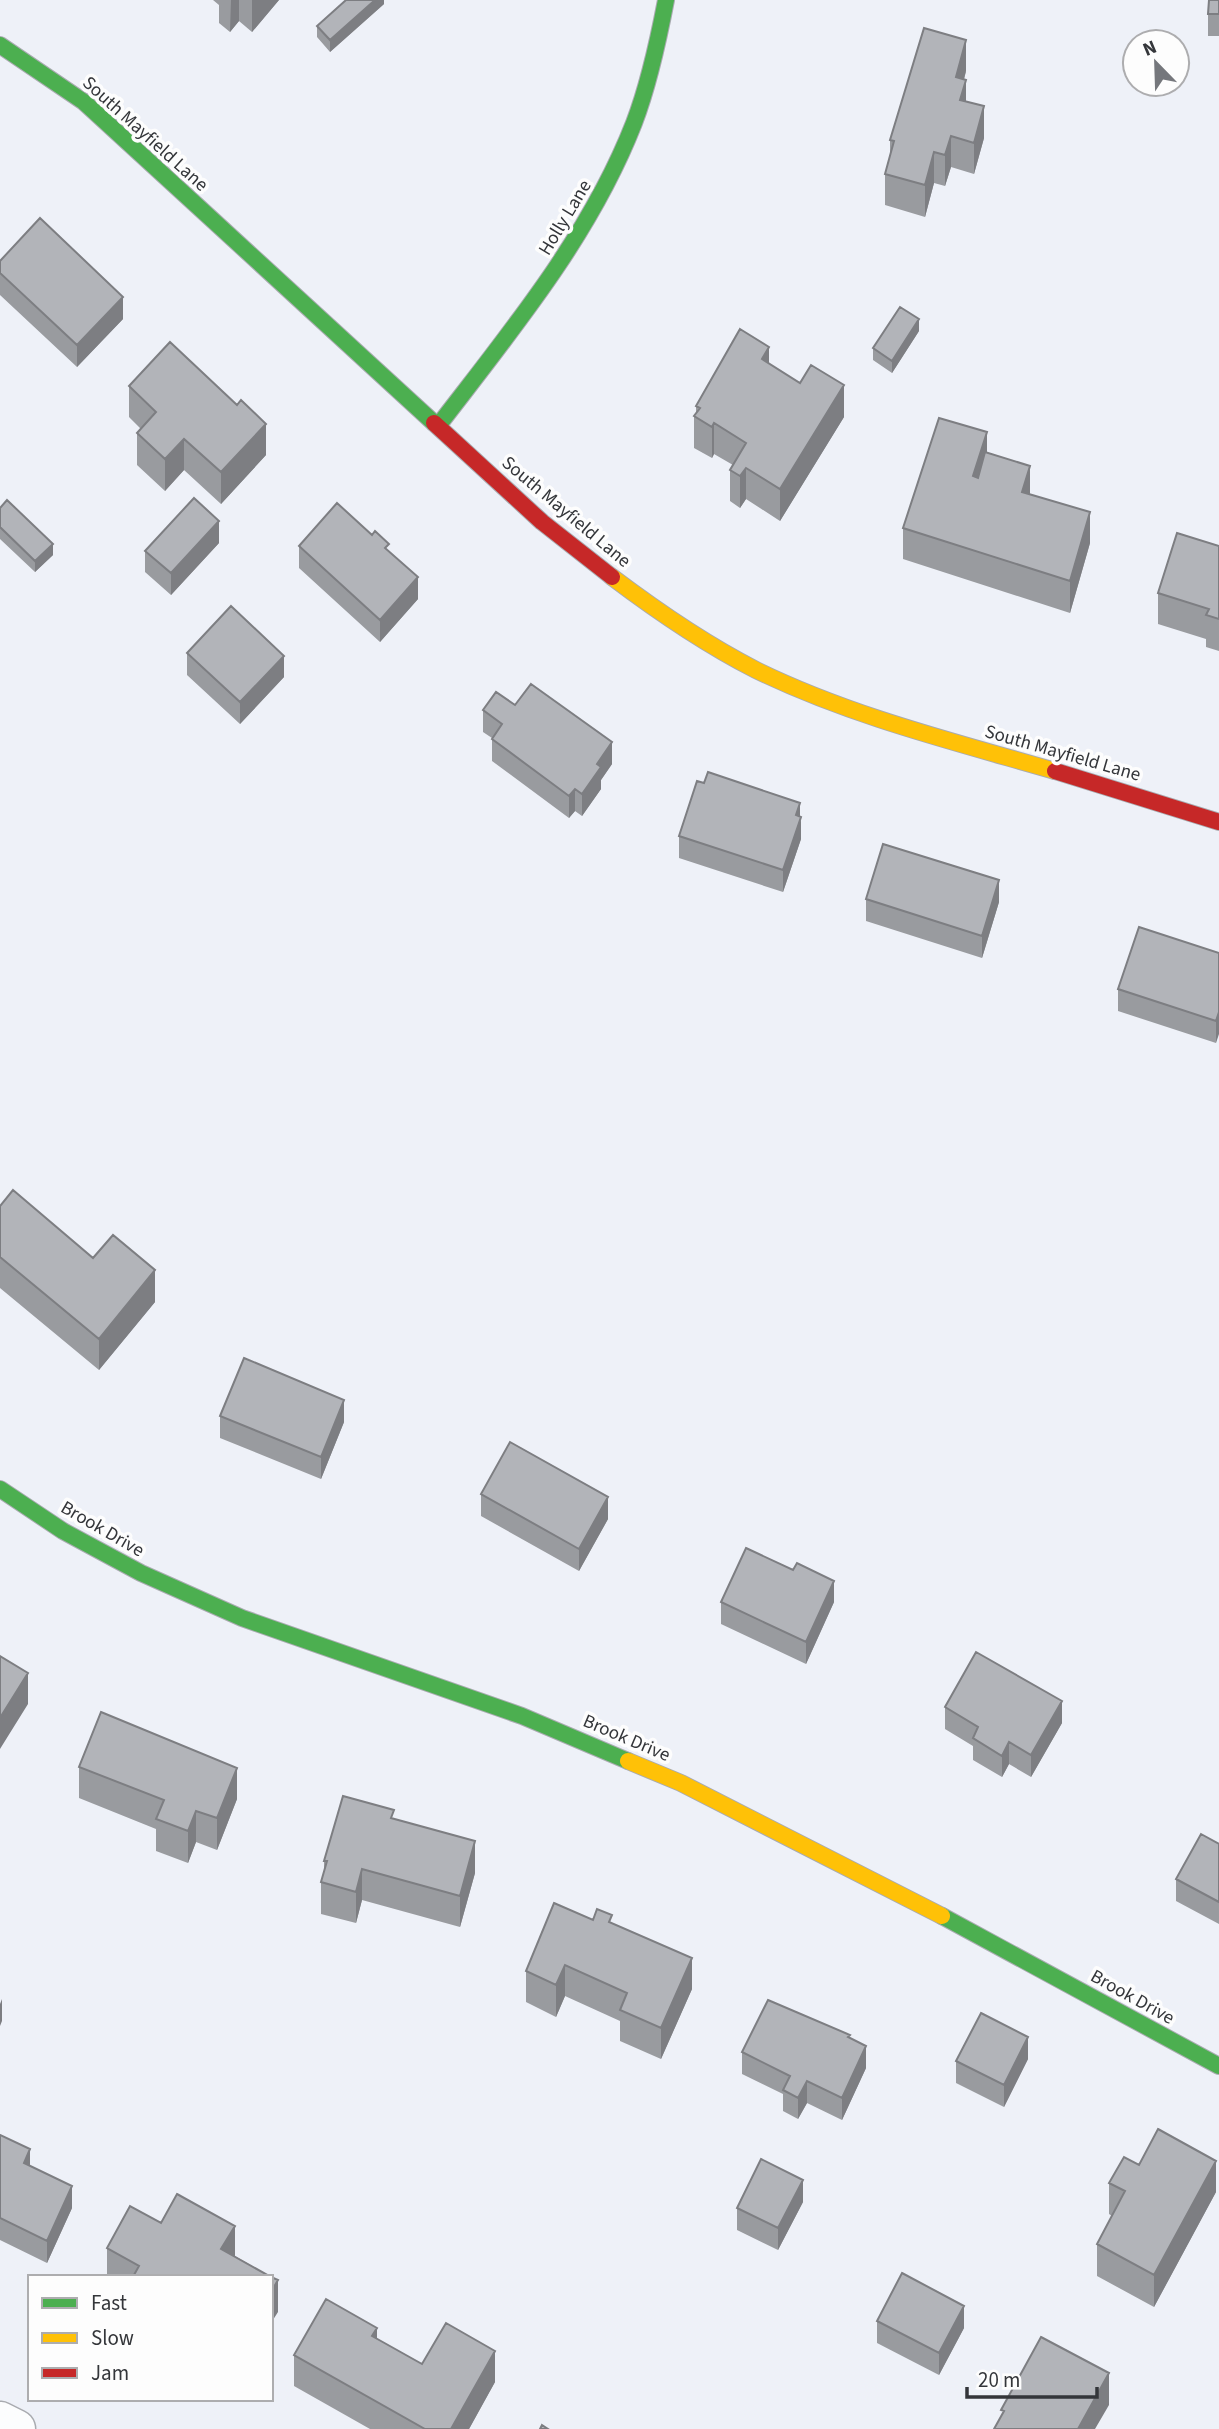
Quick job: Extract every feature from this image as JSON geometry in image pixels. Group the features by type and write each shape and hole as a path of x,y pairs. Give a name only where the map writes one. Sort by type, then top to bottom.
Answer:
{"street":[{"name":"Holly Lane","path":"438,426 541,292 590,219 625,151 645,93 666,0"},
{"name":"South Mayfield Lane","path":"0,45 83,102 542,522 607,575 694,634 788,684 939,739 1166,803 1219,821"},
{"name":"Brook Drive","path":"0,1489 63,1531 141,1573 242,1618 522,1716 681,1783 862,1873 1219,2066"},
{"path":"0,2421 16,2429"}],"building":[{"path":"346,0 375,0 330,40 317,26"},
{"path":"1209,0 1219,0 1219,14 1208,14"},
{"path":"924,28 966,40 956,77 966,80 960,100 984,106 974,143 951,136 945,155 934,152 925,185 885,174 894,141 890,140"},
{"path":"40,218 123,297 77,345 0,273 0,261"},
{"path":"900,307 919,319 892,361 873,348"},
{"path":"740,329 769,347 762,359 800,383 811,365 844,385 780,489 746,468 740,476 730,470 746,443 714,423 712,427 694,416 700,408 696,406"},
{"path":"170,342 237,405 241,400 266,424 221,472 184,439 165,459 137,433 156,412 129,386"},
{"path":"939,418 987,432 973,476 978,478 985,452 1030,466 1022,492 1090,512 1070,581 903,528"},
{"path":"194,498 219,521 171,573 145,551"},
{"path":"7,500 53,544 35,561 0,527 0,508"},
{"path":"337,503 372,535 375,531 389,544 385,548 418,577 380,620 299,546"},
{"path":"1177,533 1219,546 1219,619 1206,615 1209,609 1158,593"},
{"path":"231,606 284,656 240,702 187,653"},
{"path":"531,684 612,742 597,764 601,767 582,794 575,789 569,796 492,739 502,724 483,710 496,692 515,705"},
{"path":"708,772 800,803 796,815 801,817 783,870 679,836 697,781 704,783"},
{"path":"883,844 999,880 982,936 866,899"},
{"path":"1139,927 1219,953 1219,1012 1216,1021 1118,989"},
{"path":"13,1190 93,1258 113,1235 155,1270 99,1339 0,1257 0,1206"},
{"path":"244,1358 344,1400 321,1457 220,1416"},
{"path":"510,1442 608,1497 579,1549 481,1494"},
{"path":"746,1548 793,1570 797,1563 834,1581 806,1642 721,1602"},
{"path":"976,1652 1062,1701 1031,1755 1009,1742 1002,1756 973,1738 978,1727 945,1707"},
{"path":"0,1656 28,1673 0,1718"},
{"path":"101,1712 237,1768 217,1818 196,1811 188,1831 156,1819 164,1800 79,1767"},
{"path":"343,1796 394,1810 391,1818 475,1841 460,1896 362,1869 356,1892 321,1882 327,1861 324,1861"},
{"path":"1201,1834 1219,1844 1219,1902 1176,1879"},
{"path":"554,1903 593,1920 597,1909 612,1915 609,1922 692,1958 661,2028 620,2010 627,1993 565,1965 556,1985 526,1971"},
{"path":"768,2000 850,2035 848,2037 866,2046 842,2098 807,2081 798,2098 783,2090 790,2076 742,2052"},
{"path":"981,2013 1028,2037 1004,2085 956,2061"},
{"path":"1158,2129 1216,2161 1154,2275 1097,2244 1125,2191 1109,2183 1124,2157 1139,2165"},
{"path":"0,2135 30,2149 24,2163 72,2186 47,2241 0,2218"},
{"path":"761,2159 803,2180 778,2228 737,2208"},
{"path":"177,2194 235,2226 221,2249 267,2275 134,2275 139,2266 107,2248 130,2206 161,2223"},
{"path":"902,2273 964,2306 939,2353 877,2321"},
{"path":"326,2299 377,2328 372,2336 422,2364 446,2323 495,2351 451,2429 425,2429 294,2355"},
{"path":"1041,2337 1109,2373 1078,2429 994,2429 1004,2411 1001,2410"}],"traffic: fast":[{"path":"438,426 547,281 595,205 634,123 653,63 666,0"},
{"path":"0,45 84,102 434,423"},
{"path":"0,1489 63,1531 141,1573 242,1618 522,1716 628,1761"},
{"path":"942,1916 1219,2066"}],"traffic: slow":[{"path":"612,577 700,638 756,670 792,686 903,727 1055,771"},
{"path":"628,1761 681,1783 942,1916"}],"traffic: jam":[{"path":"434,423 542,522 612,577"},
{"path":"1055,771 1219,822"}]}
